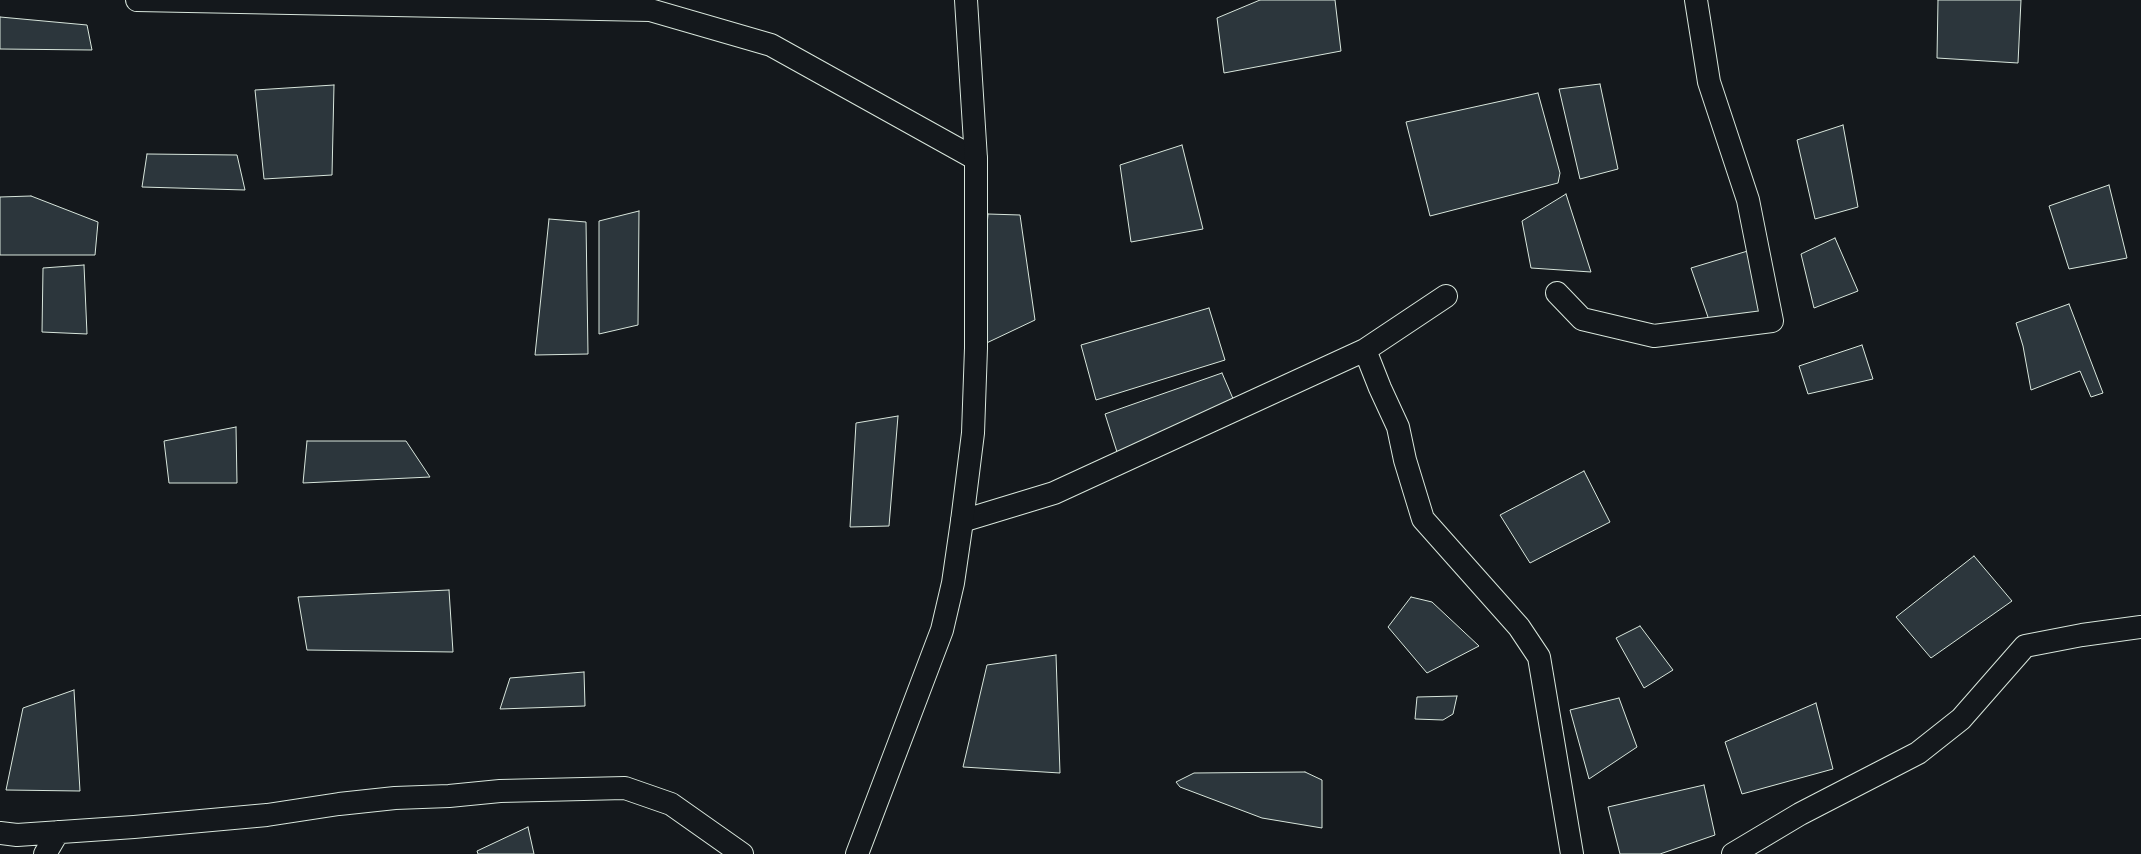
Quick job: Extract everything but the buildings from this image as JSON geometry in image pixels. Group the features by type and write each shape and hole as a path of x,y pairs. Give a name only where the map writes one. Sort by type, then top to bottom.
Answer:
{"street":[{"path":"137,0 650,10 770,45 976,159"},
{"path":"857,854 942,630 953,583 962,521 973,433 976,356 976,159 966,0"},
{"path":"1557,293 1582,319 1654,336 1772,321 1748,200 1709,82 1696,0"},
{"path":"962,521 1054,493 1365,350 1446,296"},
{"path":"1365,350 1398,427 1405,460 1423,519 1519,627 1539,657 1572,854"},
{"path":"1733,854 1800,814 1918,753 1961,719 2025,646 2082,635 2141,627"},
{"path":"0,833 17,835 267,815 339,804 395,798 449,796 500,791 625,788 671,804 742,854"},
{"path":"45,854 58,832"}]}
